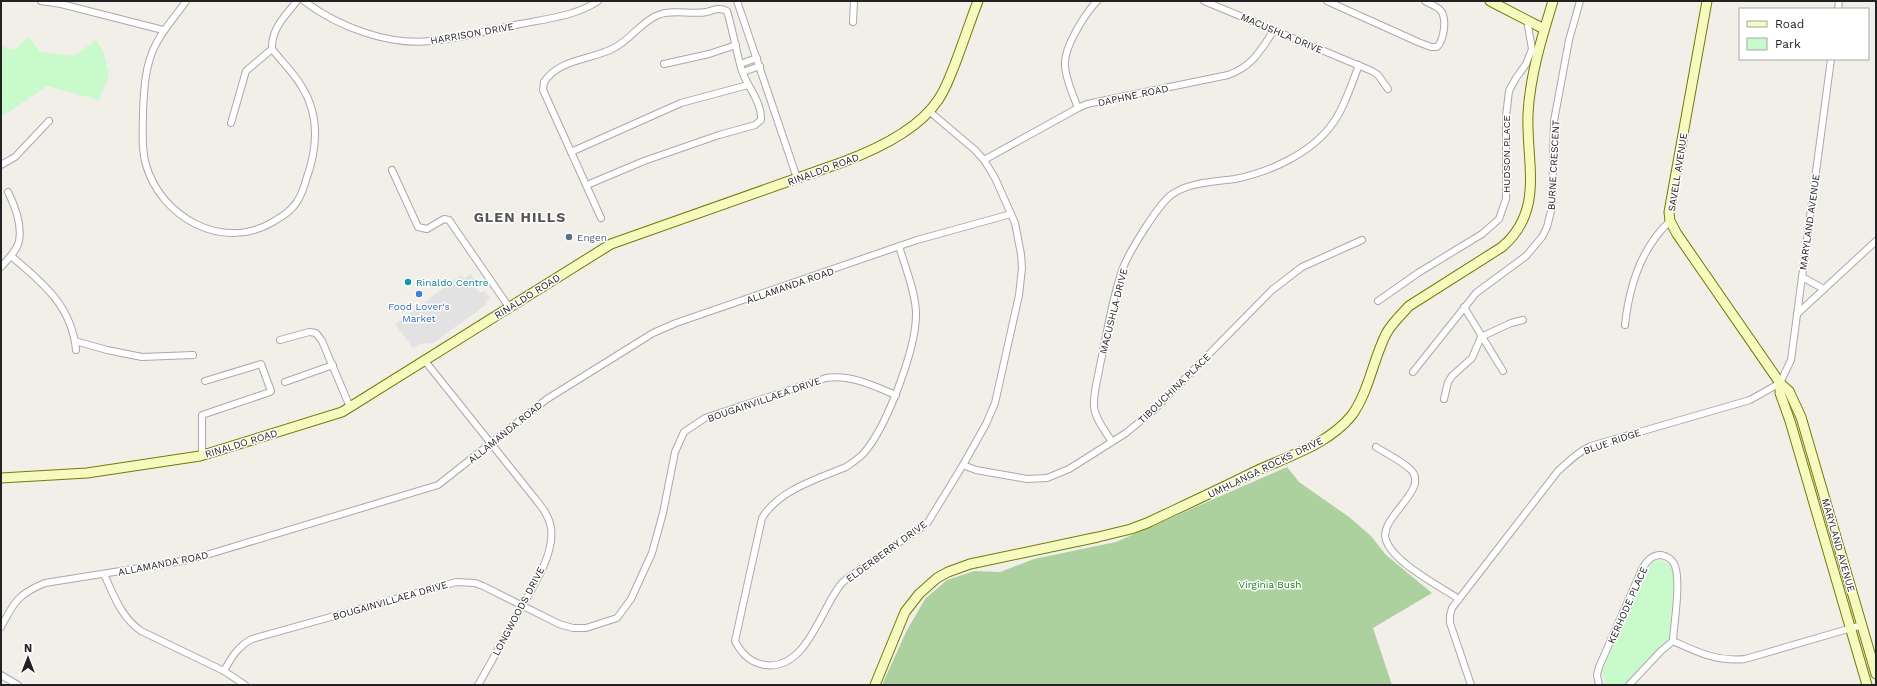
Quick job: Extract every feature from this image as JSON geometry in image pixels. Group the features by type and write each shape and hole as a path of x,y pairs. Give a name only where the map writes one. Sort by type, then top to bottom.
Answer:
{"street":[{"path":"41,1 61,3 163,30"},
{"path":"186,1 163,30 149,60 144,90 143,136 146,166 161,195 172,208 201,226 223,234 241,234 254,230 282,217 298,200 312,163 316,130 310,106 303,88 272,49 272,40 277,26 297,1"},
{"name":"HARRISON DRIVE","path":"304,1 335,22 377,36 408,41 436,40 546,19 579,11 598,1"},
{"path":"737,1 797,178"},
{"path":"853,22 854,1"},
{"name":"RINALDO ROAD","path":"1,478 87,473 156,464 202,455 327,418 350,407 611,244 876,149 921,118 938,100 946,85 978,1"},
{"path":"1078,108 1066,74 1065,57 1084,16 1097,1"},
{"name":"MACUSHLA DRIVE","path":"1204,1 1359,65 1378,75 1388,89"},
{"path":"1327,1 1418,42 1431,47 1437,47 1440,43 1443,31 1443,14 1438,8 1424,1"},
{"path":"1490,1 1544,29"},
{"name":"UMHLANGA ROCKS DRIVE","path":"875,685 905,612 929,585 948,572 970,564 1131,529 1303,450 1332,434 1342,425 1352,414 1361,399 1387,333 1409,306 1490,256 1512,239 1520,228 1529,203 1528,114 1532,83 1544,29 1553,1"},
{"name":"BURNE CRESCENT","path":"1413,372 1476,293 1526,256 1542,237 1547,227 1552,206 1554,121 1569,40 1580,1"},
{"name":"SAVELL AVENUE","path":"1707,1 1670,206 1670,221 1677,234 1780,383 1791,396"},
{"path":"587,186 644,161 719,135 755,125 761,120 756,97 748,85 740,64 733,28 727,11 717,9 700,13 664,13 651,19 613,49 561,67 546,79 543,86 601,218"},
{"name":"HUDSON PLACE","path":"1378,301 1418,273 1482,234 1499,219 1506,199 1506,123 1509,91 1526,64 1532,48 1527,20"},
{"name":"DAPHNE ROAD","path":"984,160 1078,108 1098,102 1228,75 1238,71 1253,61 1274,30"},
{"path":"664,64 709,54 736,45"},
{"path":"231,123 246,71 272,49"},
{"path":"740,64 757,58"},
{"name":"MARYLAND AVENUE","path":"1780,383 1791,360 1831,60"},
{"name":"MACUSHLA DRIVE","path":"1112,442 1096,416 1094,408 1094,395 1123,268 1161,205 1170,196 1183,188 1252,175 1278,165 1298,154 1318,139 1333,123 1344,102 1359,65"},
{"path":"743,72 760,66"},
{"path":"571,152 681,103 748,85"},
{"name":"ELDERBERRY DRIVE","path":"899,246 915,302 916,326 896,395 864,453 846,467 779,498 769,506 762,518 735,641 741,652 762,664 770,666 783,663 791,658 813,635 832,598 843,582 922,527 933,515 964,465 986,424 995,403 1019,296 1021,280 1021,254 1011,214 995,178 984,160 929,111"},
{"path":"1,165 15,157 49,121"},
{"path":"392,170 418,227 427,230 447,220 456,230 509,307"},
{"path":"1,267 11,256 19,242 20,232 16,209 8,192"},
{"name":"ALLAMANDA ROAD","path":"1,627 17,599 33,588 45,583 177,562 203,556 427,490 446,480 490,443 547,399 653,333 676,323 899,246 1011,214"},
{"path":"1625,325 1630,293 1644,255 1662,229 1670,221"},
{"name":"TIBOUCHINA PLACE","path":"964,465 976,470 1027,479 1047,478 1069,469 1126,433 1154,410 1272,290 1293,273 1362,240"},
{"path":"1797,314 1876,241"},
{"path":"11,256 50,290 73,328 76,350"},
{"path":"1802,277 1824,289"},
{"path":"1464,307 1503,372"},
{"path":"1444,399 1448,382 1452,376 1472,358 1481,337 1511,323 1523,320"},
{"path":"280,340 309,332 316,332 322,341 333,365 350,407"},
{"path":"75,341 107,350 142,357 193,355"},
{"name":"LONGWOODS DRIVE","path":"425,361 545,512 551,528 548,554 540,574 478,685"},
{"path":"202,455 202,415 271,391 261,364 204,381"},
{"path":"286,382 333,365"},
{"name":"BOUGAINVILLAEA DRIVE","path":"224,671 238,649 244,643 252,639 446,584 461,582 475,583 559,624 573,628 586,628 610,621 617,618 625,610 638,586 652,553 663,513 671,465 679,440 684,432 700,421 724,411 802,385 836,376 861,382 896,395"},
{"name":"SAVELL AVENUE","path":"1780,383 1780,393 1784,406"},
{"name":"BLUE RIDGE","path":"1471,685 1450,623 1452,608 1558,471 1576,454 1591,446 1750,400 1780,383"},
{"name":"MARYLAND AVENUE","path":"1791,396 1801,417 1876,674"},
{"name":"MARYLAND AVENUE","path":"1784,406 1790,421 1867,685"},
{"path":"1790,421 1801,417"},
{"path":"1376,447 1410,469 1414,476 1415,482 1412,490 1386,525 1384,532 1388,545 1400,560 1458,599"},
{"name":"KERHODE PLACE","path":"1599,685 1597,675 1599,667 1642,569 1649,559 1654,556 1662,555 1669,558 1675,565 1677,582 1673,641"},
{"path":"104,574 119,607 134,626 141,631 224,671 245,685"},
{"path":"1629,685 1661,651 1673,641 1703,655 1732,660 1744,659 1850,627 1862,625"},
{"path":"1,675 18,685"}],"green space":[{"path":"29,37 40,52 74,56 96,40 103,51 109,75 99,100 47,86 1,117 1,46 14,50"},
{"name":"Virginia Bush","path":"1287,467 1299,482 1349,517 1371,536 1386,555 1432,593 1373,628 1392,685 882,685 906,632 925,599 947,580 974,571 1000,572 1034,559 1116,542"},
{"path":"1661,560 1668,564 1674,573 1670,639 1625,685 1606,685 1602,670 1647,570 1654,561"}],"shaded area":[{"path":"470,274 475,280 471,283 480,293 484,291 490,298 485,302 487,304 433,343 420,344 413,348 395,324 461,275 464,279"}],"place":[{"name":"Engen","path":"569,237"},
{"name":"Rinaldo Centre","path":"408,282"},
{"name":"Food Lover's Market","path":"419,294"}],"district":[{"name":"GLEN HILLS","path":"520,217"}]}
